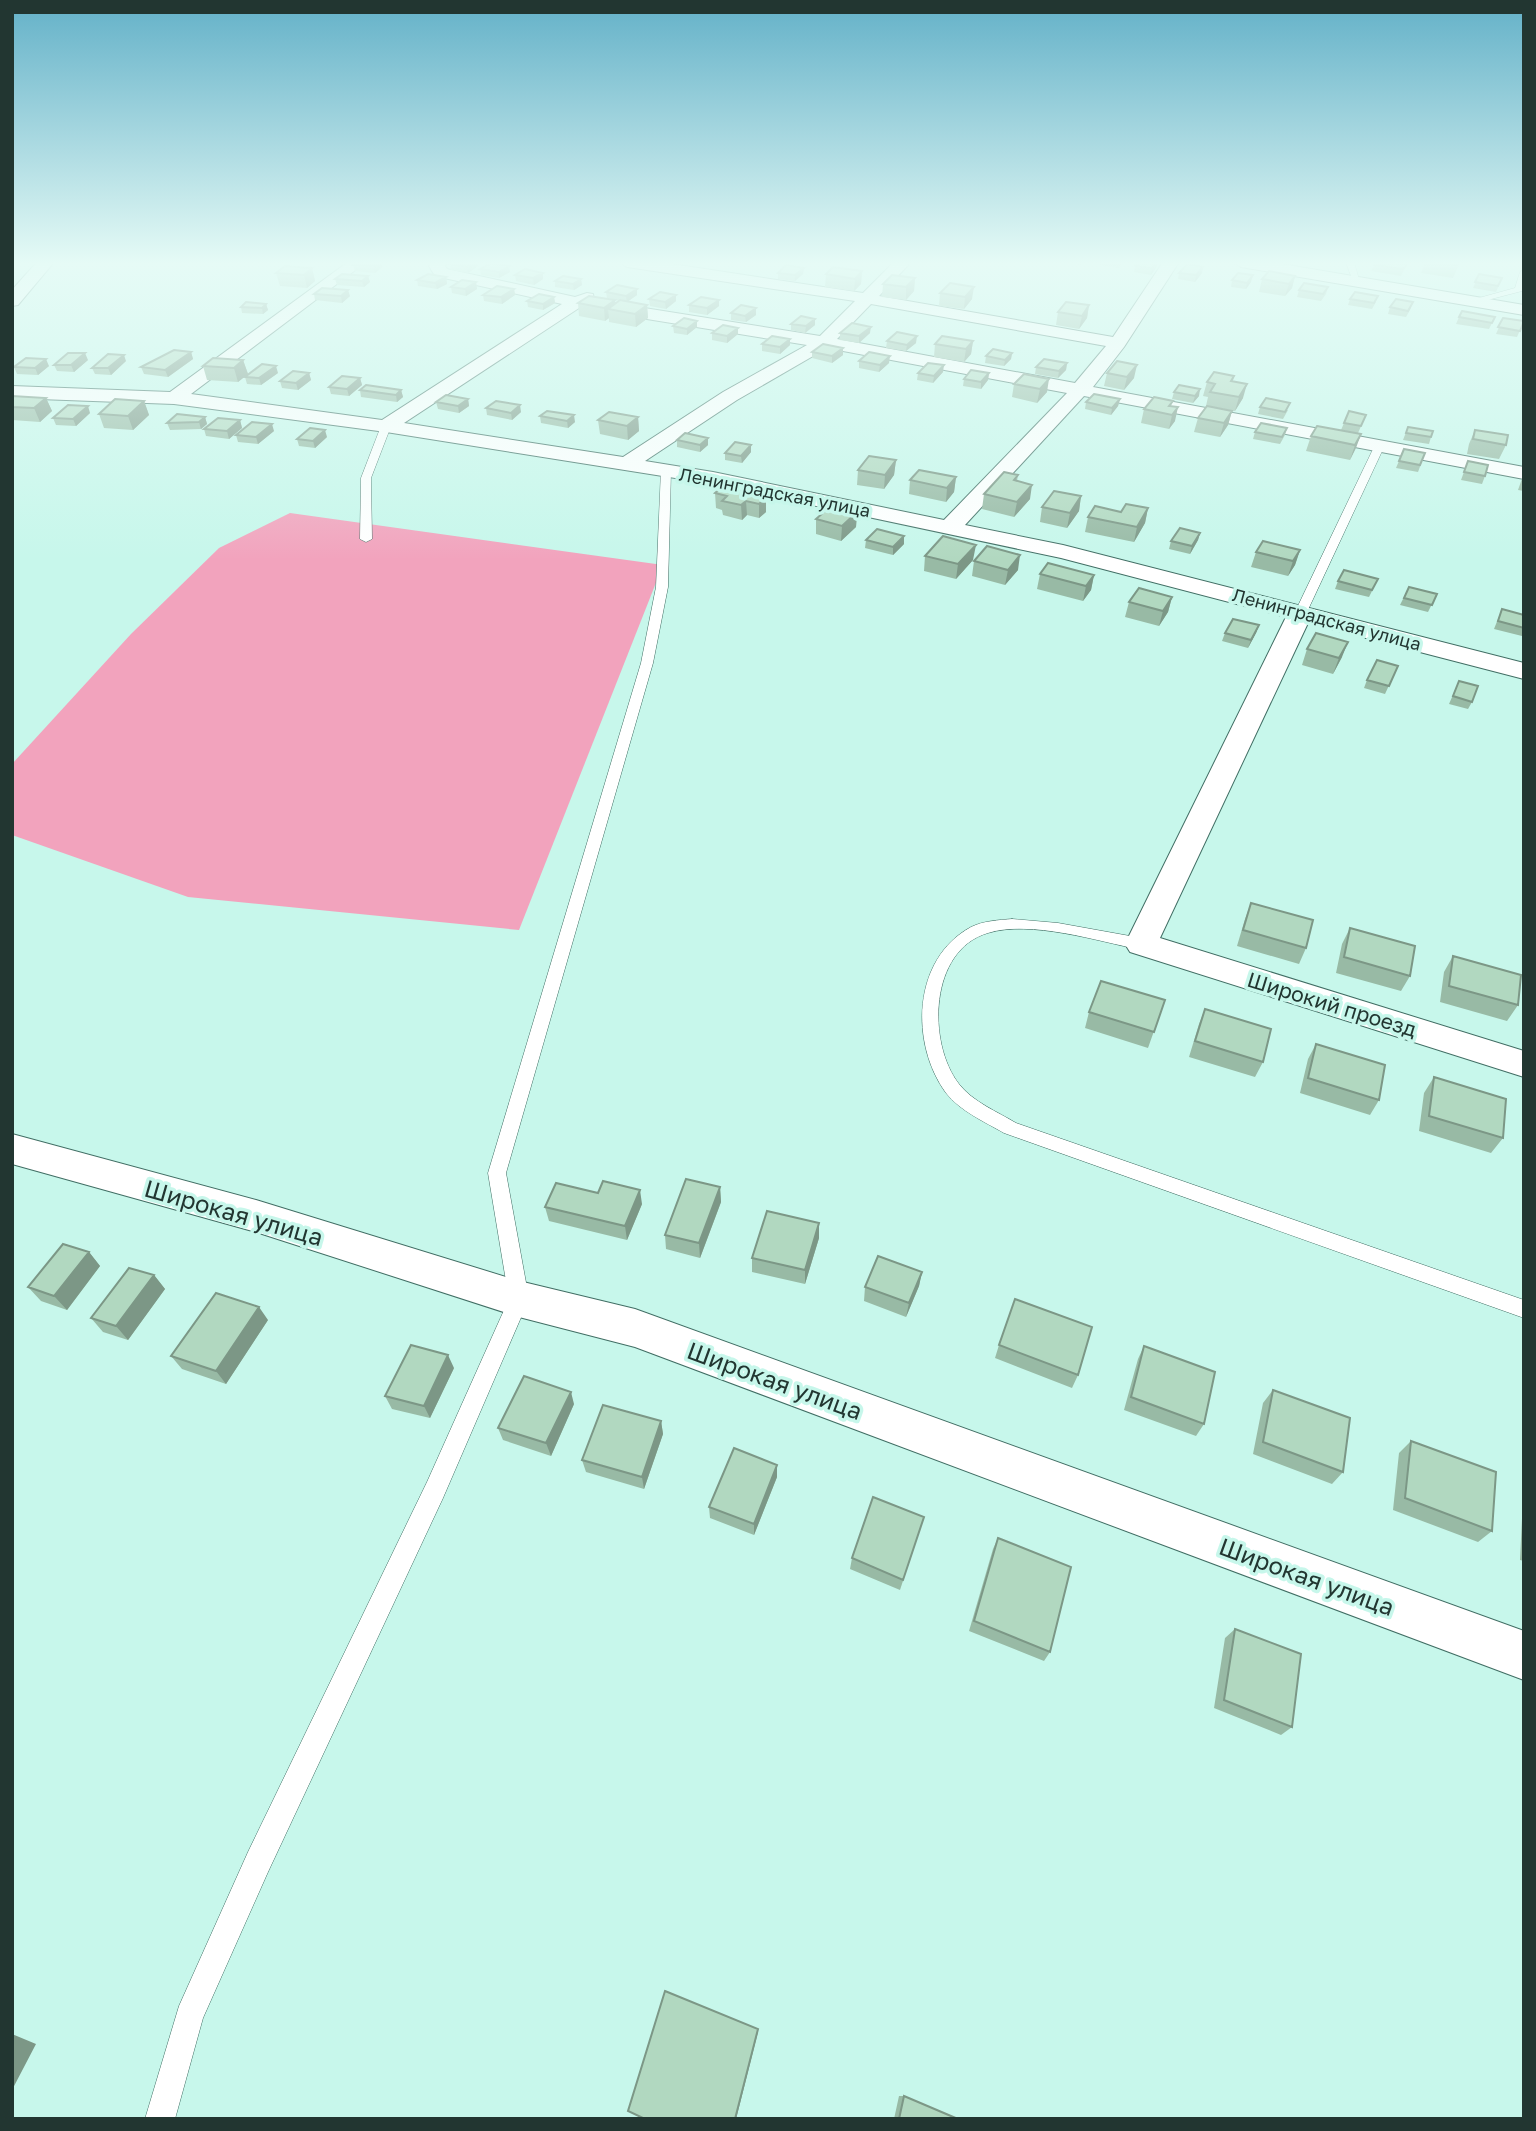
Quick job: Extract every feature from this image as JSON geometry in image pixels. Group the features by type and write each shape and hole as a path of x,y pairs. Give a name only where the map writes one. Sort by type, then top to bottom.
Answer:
{"street":[{"path":"174,398 223,361"},
{"path":"386,426 485,361"},
{"path":"628,463 730,396 790,361"},
{"path":"928,361 1524,473"},
{"path":"950,527 1080,390 1103,361"},
{"name":"Ленинградская улица","path":"12,392 174,398 386,426 666,470 1063,552 1524,671"},
{"path":"1141,944 1301,612"},
{"name":"Широкий проезд","path":"1141,944 1524,1064"},
{"name":"Широкая улица","path":"12,1149 256,1216 519,1299 635,1328 1524,1656"}],"lane":[{"path":"366,540 366,478 386,426"},
{"path":"1301,612 1379,447"},
{"path":"160,2119 189,2016 264,1849 435,1490 519,1299 497,1173 647,663 662,587 666,470"},
{"path":"1141,944 1064,930 1003,924 978,930 951,950 937,975 930,1010 939,1066 954,1091 1010,1128 1524,1309"}],"shaded area":[{"path":"290,513 663,565 519,930 188,897 12,835 12,764 131,634 219,548"}],"building":[{"path":"21,361 43,361 35,368 14,367"},
{"path":"58,361 75,361 71,365 54,365"},
{"path":"99,361 116,361 108,368 92,368"},
{"path":"152,361 177,361 165,370 141,367"},
{"path":"209,361 241,361 234,368 203,366"},
{"path":"861,361 884,361 880,365"},
{"path":"1042,361 1067,363 1059,371 1036,367"},
{"path":"1117,361 1137,365 1127,377 1107,373"},
{"path":"928,363 944,365 934,376 918,373"},
{"path":"262,364 276,366 259,378 245,377"},
{"path":"971,370 989,373 981,382 964,379"},
{"path":"293,371 309,373 296,383 280,381"},
{"path":"1214,372 1234,376 1231,381 1247,384 1239,397 1210,392 1215,384 1207,382"},
{"path":"1024,374 1049,379 1040,389 1014,384"},
{"path":"342,376 360,378 347,389 329,387"},
{"path":"366,385 401,390 396,395 360,390"},
{"path":"1179,385 1200,389 1195,396 1174,392"},
{"path":"1094,394 1120,399 1112,408 1086,402"},
{"path":"446,395 468,399 458,406 436,402"},
{"path":"12,396 46,398 34,408 12,407"},
{"path":"1154,397 1173,401 1169,406 1178,407 1172,415 1144,409"},
{"path":"1266,398 1290,403 1285,412 1260,407"},
{"path":"115,399 144,401 128,416 99,414"},
{"path":"496,401 520,405 511,413 486,408"},
{"path":"68,405 88,406 73,419 53,418"},
{"path":"1207,406 1232,411 1224,423 1198,418"},
{"path":"547,411 574,415 567,421 540,416"},
{"path":"1349,411 1366,415 1361,426 1344,423"},
{"path":"609,412 638,417 627,426 598,420"},
{"path":"177,414 205,417 199,422 167,423"},
{"path":"218,418 240,420 227,431 204,429"},
{"path":"252,422 272,424 256,437 236,435"},
{"path":"1261,423 1287,428 1282,437 1255,432"},
{"path":"1317,426 1361,434 1355,445 1311,436"},
{"path":"1408,427 1433,431 1431,437 1406,433"},
{"path":"310,428 325,430 313,441 297,439"},
{"path":"1475,430 1508,435 1506,445 1473,439"},
{"path":"685,433 708,438 700,445 677,440"},
{"path":"735,442 751,445 741,456 725,453"},
{"path":"1404,449 1425,453 1420,465 1399,461"},
{"path":"869,456 896,460 885,475 858,470"},
{"path":"1468,461 1488,465 1485,476 1464,472"},
{"path":"919,470 956,477 947,488 910,480"},
{"path":"1004,472 1018,475 1014,480 1032,485 1017,502 984,494"},
{"path":"722,487 766,497 759,504 746,501 741,505 722,501 727,496 715,493"},
{"path":"1054,491 1081,496 1070,513 1042,507"},
{"path":"1126,504 1148,508 1137,527 1088,517 1095,506 1121,512"},
{"path":"832,505 857,512 842,526 816,519"},
{"path":"1180,528 1200,533 1192,546 1171,541"},
{"path":"877,529 904,536 893,547 866,540"},
{"path":"943,536 976,545 958,564 925,556"},
{"path":"1263,541 1300,550 1293,561 1256,552"},
{"path":"987,546 1020,555 1008,570 974,561"},
{"path":"1048,563 1094,575 1086,586 1040,574"},
{"path":"1344,570 1378,579 1372,590 1338,581"},
{"path":"1409,587 1437,594 1432,605 1404,598"},
{"path":"1139,588 1172,597 1163,611 1129,602"},
{"path":"1502,609 1524,615 1524,628 1498,621"},
{"path":"1233,619 1259,625 1251,640 1225,633"},
{"path":"1316,633 1348,642 1339,658 1307,649"},
{"path":"1377,660 1398,666 1389,686 1367,680"},
{"path":"1459,681 1478,686 1472,702 1453,696"},
{"path":"1251,903 1313,920 1306,948 1243,930"},
{"path":"1350,928 1415,946 1410,976 1344,957"},
{"path":"1453,956 1521,975 1518,1005 1449,986"},
{"path":"1101,981 1165,1000 1154,1032 1089,1012"},
{"path":"1205,1009 1271,1029 1263,1062 1195,1041"},
{"path":"1316,1044 1385,1065 1379,1100 1308,1078"},
{"path":"1434,1077 1506,1099 1503,1138 1429,1116"},
{"path":"686,1179 720,1187 699,1243 665,1235"},
{"path":"603,1181 640,1190 625,1226 545,1207 556,1183 598,1193"},
{"path":"767,1211 819,1223 805,1270 752,1258"},
{"path":"63,1244 89,1252 54,1296 28,1287"},
{"path":"878,1256 922,1272 909,1303 865,1287"},
{"path":"129,1268 154,1275 116,1326 91,1318"},
{"path":"216,1293 259,1307 216,1371 171,1356"},
{"path":"1015,1299 1092,1327 1078,1375 999,1345"},
{"path":"411,1345 448,1355 424,1406 385,1396"},
{"path":"1144,1346 1215,1372 1204,1424 1131,1397"},
{"path":"524,1376 571,1392 546,1443 498,1428"},
{"path":"1273,1390 1350,1418 1343,1472 1263,1442"},
{"path":"603,1405 661,1421 642,1477 582,1460"},
{"path":"1411,1441 1496,1472 1492,1531 1405,1498"},
{"path":"734,1448 777,1465 754,1524 709,1507"},
{"path":"873,1497 924,1517 903,1580 852,1558"},
{"path":"998,1538 1071,1567 1050,1652 974,1621"},
{"path":"1235,1629 1301,1654 1292,1727 1224,1700"},
{"path":"665,1991 758,2029 735,2119 645,2119 628,2111"},
{"path":"904,2096 958,2119 899,2119"}]}
